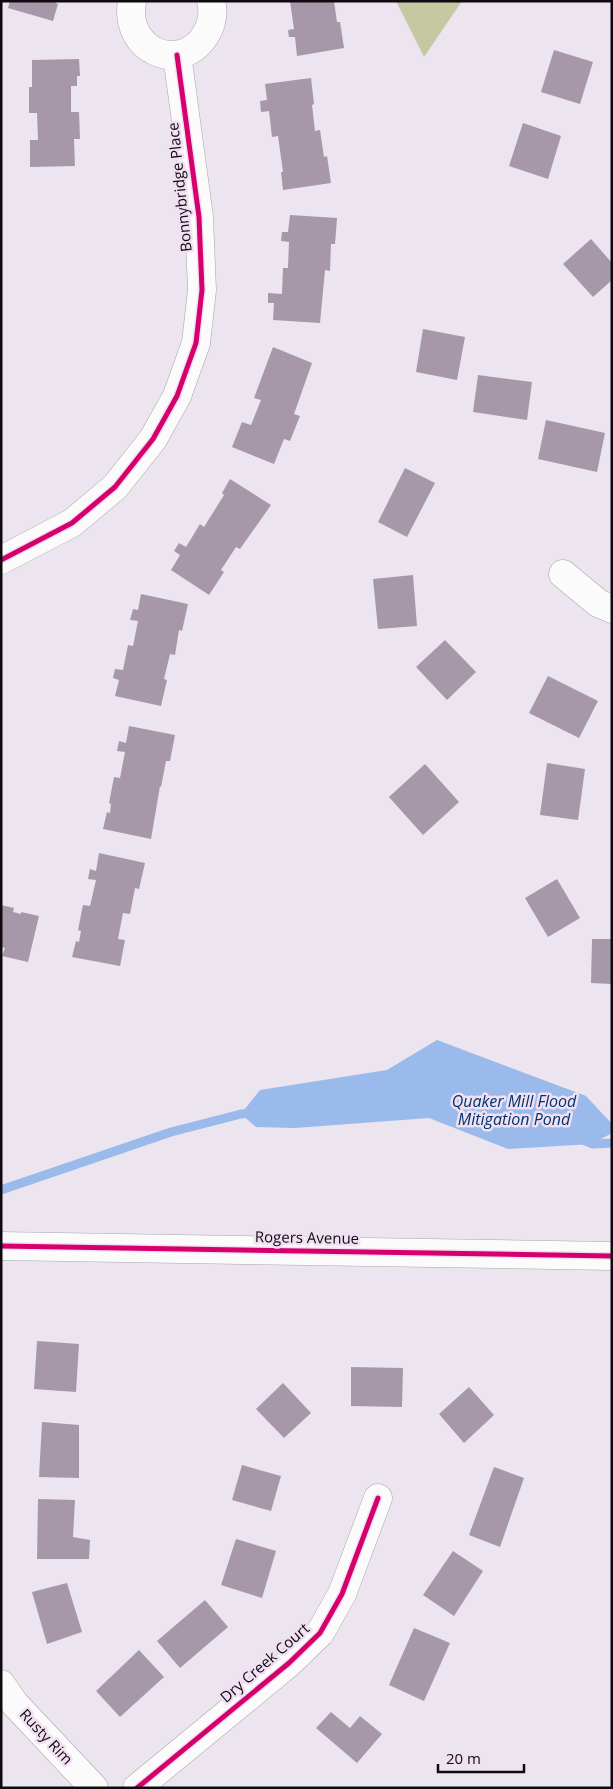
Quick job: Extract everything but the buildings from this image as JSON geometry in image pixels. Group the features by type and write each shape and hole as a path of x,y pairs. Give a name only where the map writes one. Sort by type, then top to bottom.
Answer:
{"street":[{"path":"132,1 130,13 132,27 137,37 147,47 160,54 177,55 191,50 202,41 212,22 213,7 211,1"},
{"name":"Bonnybridge Place","path":"1,560 72,523 115,487 152,439 177,396 196,343 202,290 199,217 177,55"},
{"path":"563,574 598,603 612,609"},
{"name":"Rogers Avenue","path":"1,1246 612,1256"},
{"name":"Dry Creek Court","path":"137,1788 289,1663 320,1633 342,1594 378,1498"},
{"name":"Rusty Rim","path":"1,1684 14,1703 94,1788"}],"green space":[{"path":"396,1 462,1 424,57"}],"water":[{"name":"Quaker Mill Flood Mitigation Pond","path":"437,1040 586,1096 612,1124 612,1133 592,1144 508,1149 429,1118 295,1128 256,1127 241,1114 260,1090 387,1070"}],"waterway":[{"path":"1,1190 171,1132 241,1114 252,1113"},
{"path":"583,1140 592,1144 612,1143"}],"cycle path":[{"path":"1,560 72,523 115,487 153,439 177,396 196,343 202,290 199,217 177,55"},
{"path":"1,1246 612,1256"},
{"path":"137,1788 289,1663 320,1633 342,1594 378,1498"}]}
